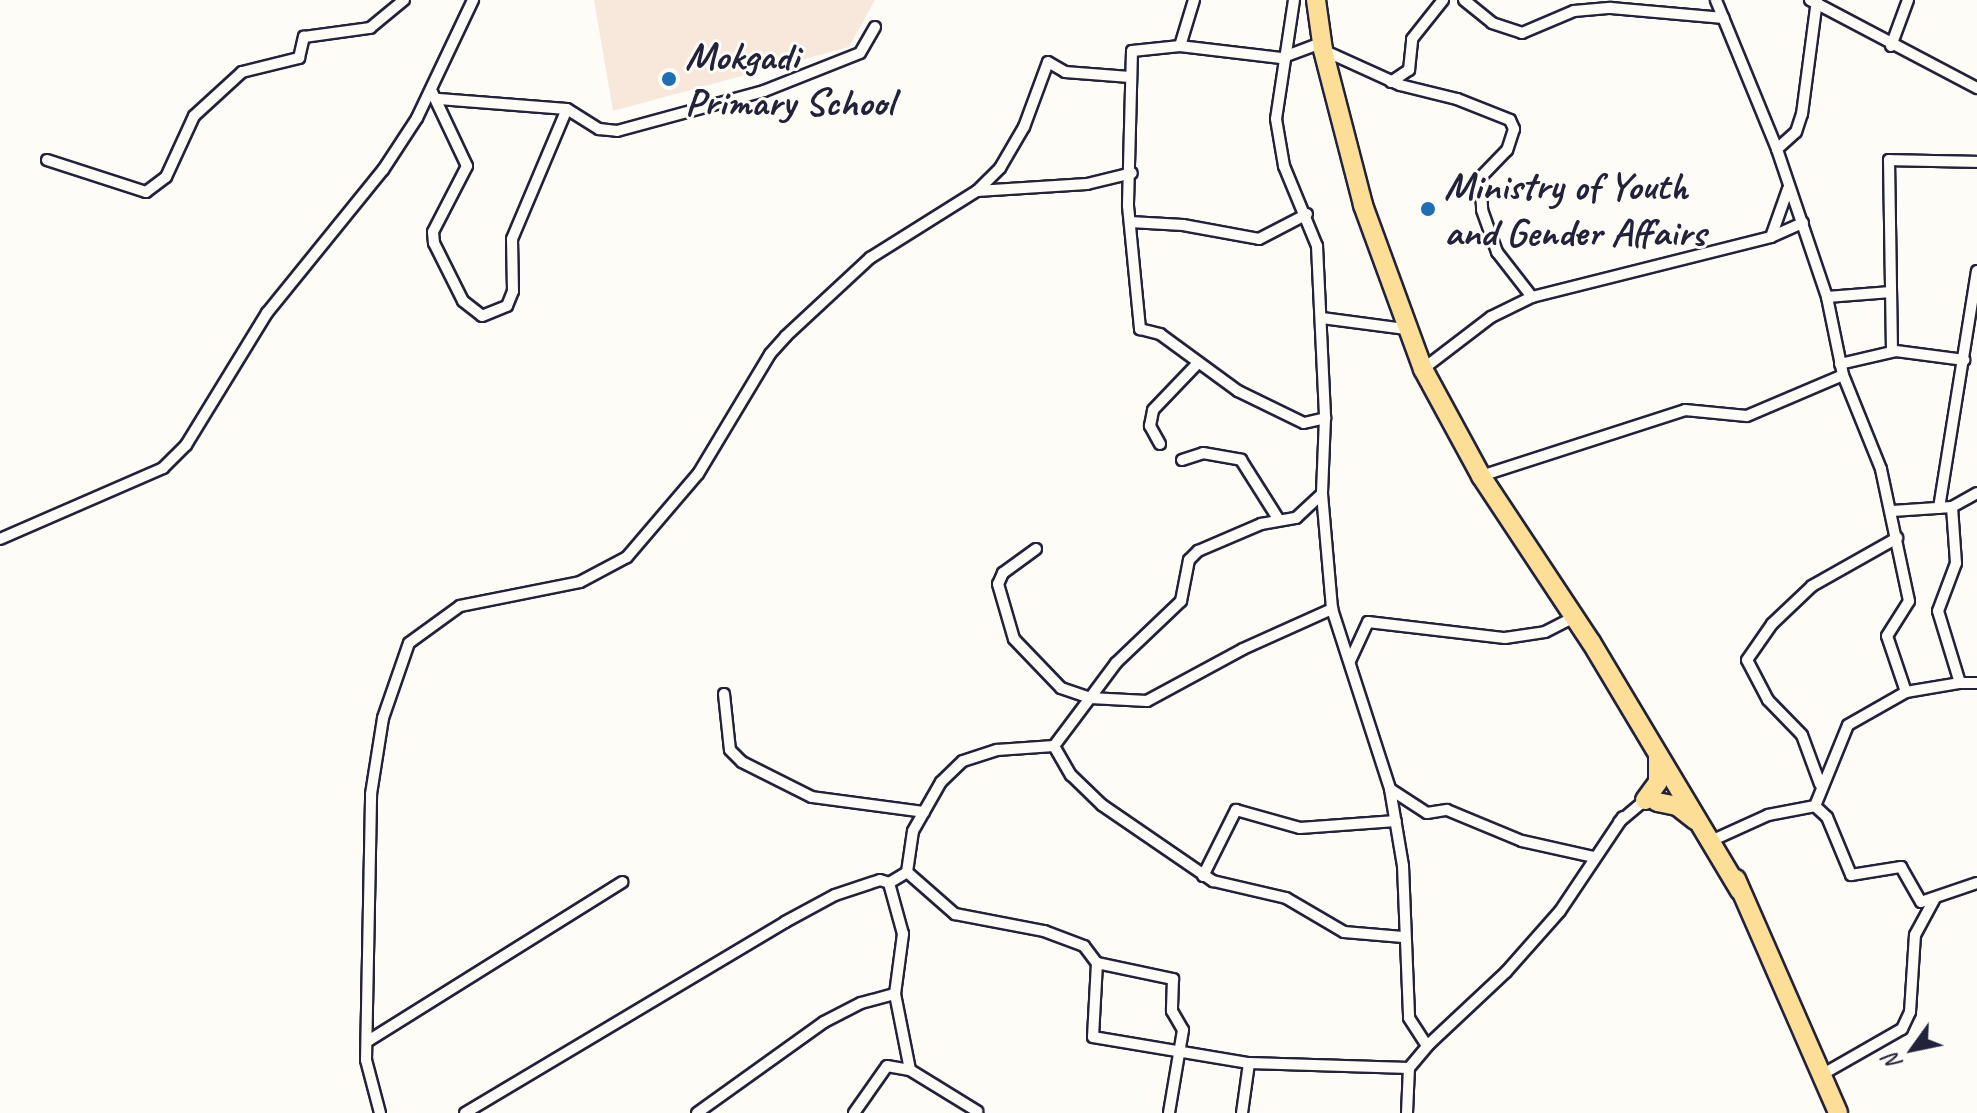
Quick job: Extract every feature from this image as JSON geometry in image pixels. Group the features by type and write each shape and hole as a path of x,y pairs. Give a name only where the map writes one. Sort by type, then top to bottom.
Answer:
{"highway":[{"path":"1316,0 1322,47 1363,205 1423,369 1481,476 1575,617 1715,839 1838,1113"},
{"path":"1591,642 1658,753 1681,782"},
{"path":"1658,753 1658,782 1651,801 1689,813 1715,839"}],"street":[{"path":"47,160 146,192 166,177 194,116 242,72 299,58 304,37 370,28 404,0"},
{"path":"0,539 163,468 186,445 267,313 383,170 435,94 473,0"},
{"path":"1180,46 1194,0"},
{"path":"1294,0 1281,58 1276,119 1280,153 1307,214 1317,246 1325,418 1322,494 1332,609 1390,789 1396,821 1409,1018 1427,1046"},
{"path":"1391,82 1409,70 1412,39 1443,0"},
{"path":"1464,0 1475,5 1492,23 1522,33 1574,11 1619,7 1724,18"},
{"path":"1574,11 1582,0"},
{"path":"1716,0 1777,149 1788,189 1803,223 1827,297 1841,370 1892,511 1909,601 1887,636 1906,692"},
{"path":"1891,46 1908,0"},
{"path":"1777,149 1798,128 1815,1 1891,46 1977,88"},
{"path":"435,94 567,109 599,129 617,131 764,91 860,53 875,27"},
{"path":"1325,418 1304,423 1238,391 1138,324 1130,222 1130,77 1135,49 1180,46 1281,58 1322,47 1391,82 1457,99 1510,120 1514,129 1507,150 1480,178 1482,210 1497,252 1532,297"},
{"path":"380,1113 366,1075 371,794 383,718 409,643 460,606 580,582 627,557 698,474 770,354 786,336 899,235 977,191 1016,144 1048,62 1065,72 1130,77"},
{"path":"435,94 467,166 433,232 434,243 463,301 482,316 507,306 513,291 512,239 567,109"},
{"path":"1892,351 1889,160 1977,162"},
{"path":"977,191 1087,184 1132,173"},
{"path":"1771,237 1788,189"},
{"path":"1130,222 1183,225 1259,239 1307,214"},
{"path":"1423,369 1496,313 1532,297 1771,237 1803,223"},
{"path":"1939,508 1977,271"},
{"path":"1827,297 1891,292"},
{"path":"1322,318 1406,329"},
{"path":"1481,476 1685,410 1747,416 1841,370 1892,351 1964,360"},
{"path":"1160,444 1150,426 1153,410 1198,363"},
{"path":"1182,460 1203,453 1241,460 1279,520"},
{"path":"1892,511 1952,507 1977,493"},
{"path":"907,872 913,831 941,782 963,761 997,750 1054,746 1116,663 1181,601 1189,560 1198,551 1279,520 1296,518 1322,494"},
{"path":"1952,507 1956,563 1938,611 1960,683"},
{"path":"1820,784 1802,735 1768,700 1747,660 1772,624 1812,586 1897,538"},
{"path":"1036,549 1003,573 998,584 1014,639 1061,688 1090,698 1147,701 1243,649 1332,609"},
{"path":"1350,661 1368,622 1505,638 1545,632 1575,617"},
{"path":"1815,806 1820,784 1848,725 1906,692 1977,683"},
{"path":"724,694 730,750 750,767 812,797 924,812"},
{"path":"1054,746 1071,775 1102,805 1203,876 1286,898 1344,932 1403,937"},
{"path":"1560,911 1623,817 1681,782"},
{"path":"1390,789 1427,813 1447,810 1522,841 1594,857"},
{"path":"1715,839 1768,815 1815,806"},
{"path":"1815,806 1827,817 1851,875 1901,867 1917,899 1935,898 1977,883"},
{"path":"1203,876 1236,810 1300,828 1396,821"},
{"path":"1407,1113 1409,1068 1427,1046 1506,972 1560,911 1623,817"},
{"path":"465,1113 785,922 845,891 880,880 889,883 907,872"},
{"path":"907,872 955,914 1062,936 1084,946 1097,963 1093,1037 1249,1063 1409,1068"},
{"path":"368,1041 622,882"},
{"path":"889,883 903,934 895,994 910,1070"},
{"path":"1823,1074 1902,1029 1910,1012 1915,935 1935,898"},
{"path":"1097,963 1173,979 1172,1011 1183,1030 1169,1113"},
{"path":"697,1113 824,1022 861,1003 895,994"},
{"path":"1242,1113 1249,1063"},
{"path":"854,1113 887,1066 910,1070 977,1112"}],"shaded area":[{"name":"Mokgadi Primary School","path":"594,0 875,0 849,47 613,111"}],"place":[{"name":"Mokgadi Primary School","path":"669,79"},
{"name":"Ministry of Youth and Gender Affairs","path":"1428,209"}]}
